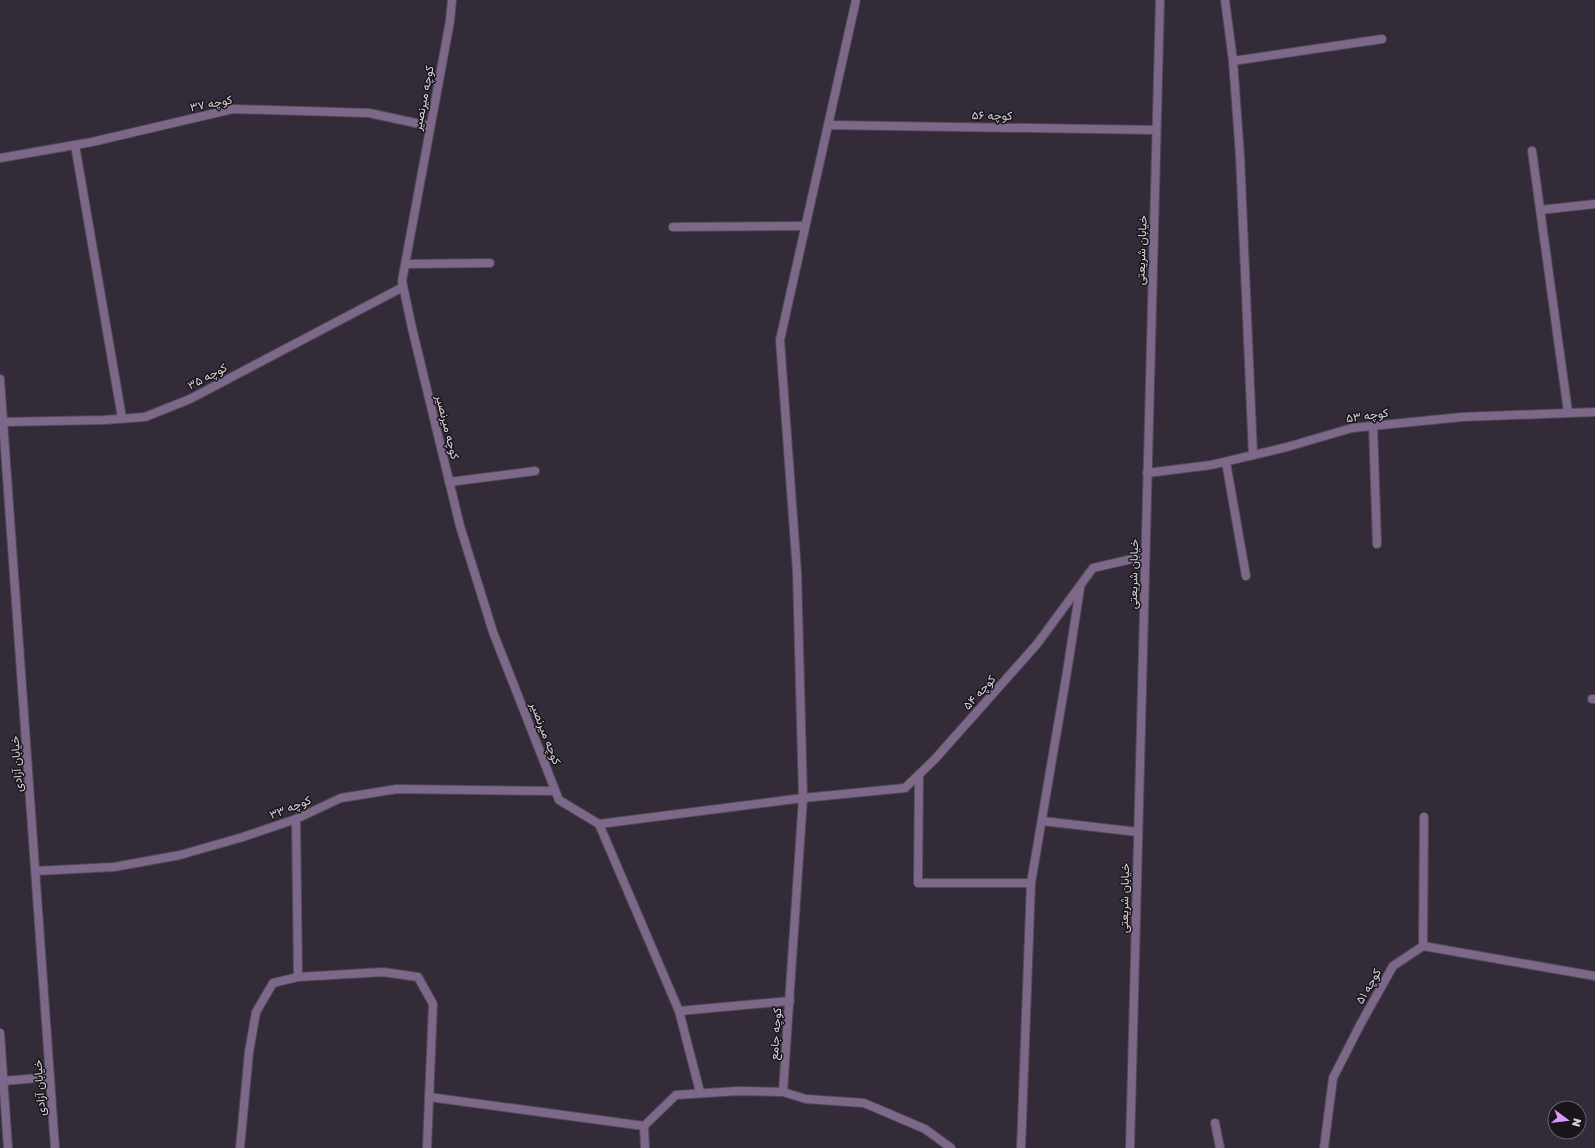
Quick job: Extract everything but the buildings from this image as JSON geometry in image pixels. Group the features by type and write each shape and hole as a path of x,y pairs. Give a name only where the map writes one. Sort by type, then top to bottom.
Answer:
{"street":[{"name":"کوچه میرنصیر","path":"452,0 450,21 402,281 403,287 460,526 493,632 559,800 599,824"},
{"name":"کوچه جامع","path":"783,1092 803,798 797,572 780,340 856,0"},
{"name":"خیابان شریعتی","path":"1130,1148 1160,0"},
{"path":"1225,0 1233,61 1240,156 1253,455"},
{"path":"1233,61 1382,38"},
{"name":"کوچه ۳۷","path":"0,158 75,145 233,109 369,113 430,126"},
{"name":"کوچه ۵۶","path":"828,125 1156,130"},
{"path":"75,145 122,418"},
{"path":"1532,151 1568,412"},
{"path":"1540,210 1595,204"},
{"path":"673,227 805,226"},
{"path":"406,264 490,263"},
{"name":"کوچه ۳۵","path":"3,422 145,417 190,399 403,287"},
{"name":"خیابان آزادی","path":"0,379 56,1148"},
{"name":"کوچه ۵۳","path":"1147,473 1226,462 1352,428 1462,417 1595,412"},
{"path":"1373,426 1377,544"},
{"path":"1226,462 1246,576"},
{"path":"449,482 535,471"},
{"name":"کوچه ۵۴","path":"599,824 803,798 905,788 935,759 1037,644 1093,568 1145,556"},
{"path":"1021,1148 1031,883 1080,585"},
{"path":"919,775 918,883 1031,883"},
{"name":"کوچه ۳۳","path":"36,871 114,867 180,855 243,837 296,819 341,798 397,789 555,791"},
{"path":"1424,817 1423,946 1595,976"},
{"path":"296,819 298,977"},
{"path":"1042,821 1138,832"},
{"path":"599,824 679,1011 700,1092"},
{"name":"کوچه ۵۱","path":"1324,1148 1333,1078 1360,1025 1393,966 1423,946"},
{"path":"240,1148 249,1052 256,1012 273,983 298,977 383,972 418,977 433,1004 427,1148"},
{"path":"679,1011 790,1001"},
{"path":"0,1033 8,1148"},
{"path":"3,1081 50,1077"},
{"path":"645,1148 644,1126 676,1095 700,1092 783,1092 806,1099 864,1103 925,1129 951,1148"},
{"path":"429,1097 644,1126"},
{"path":"1215,1122 1220,1148"}]}
